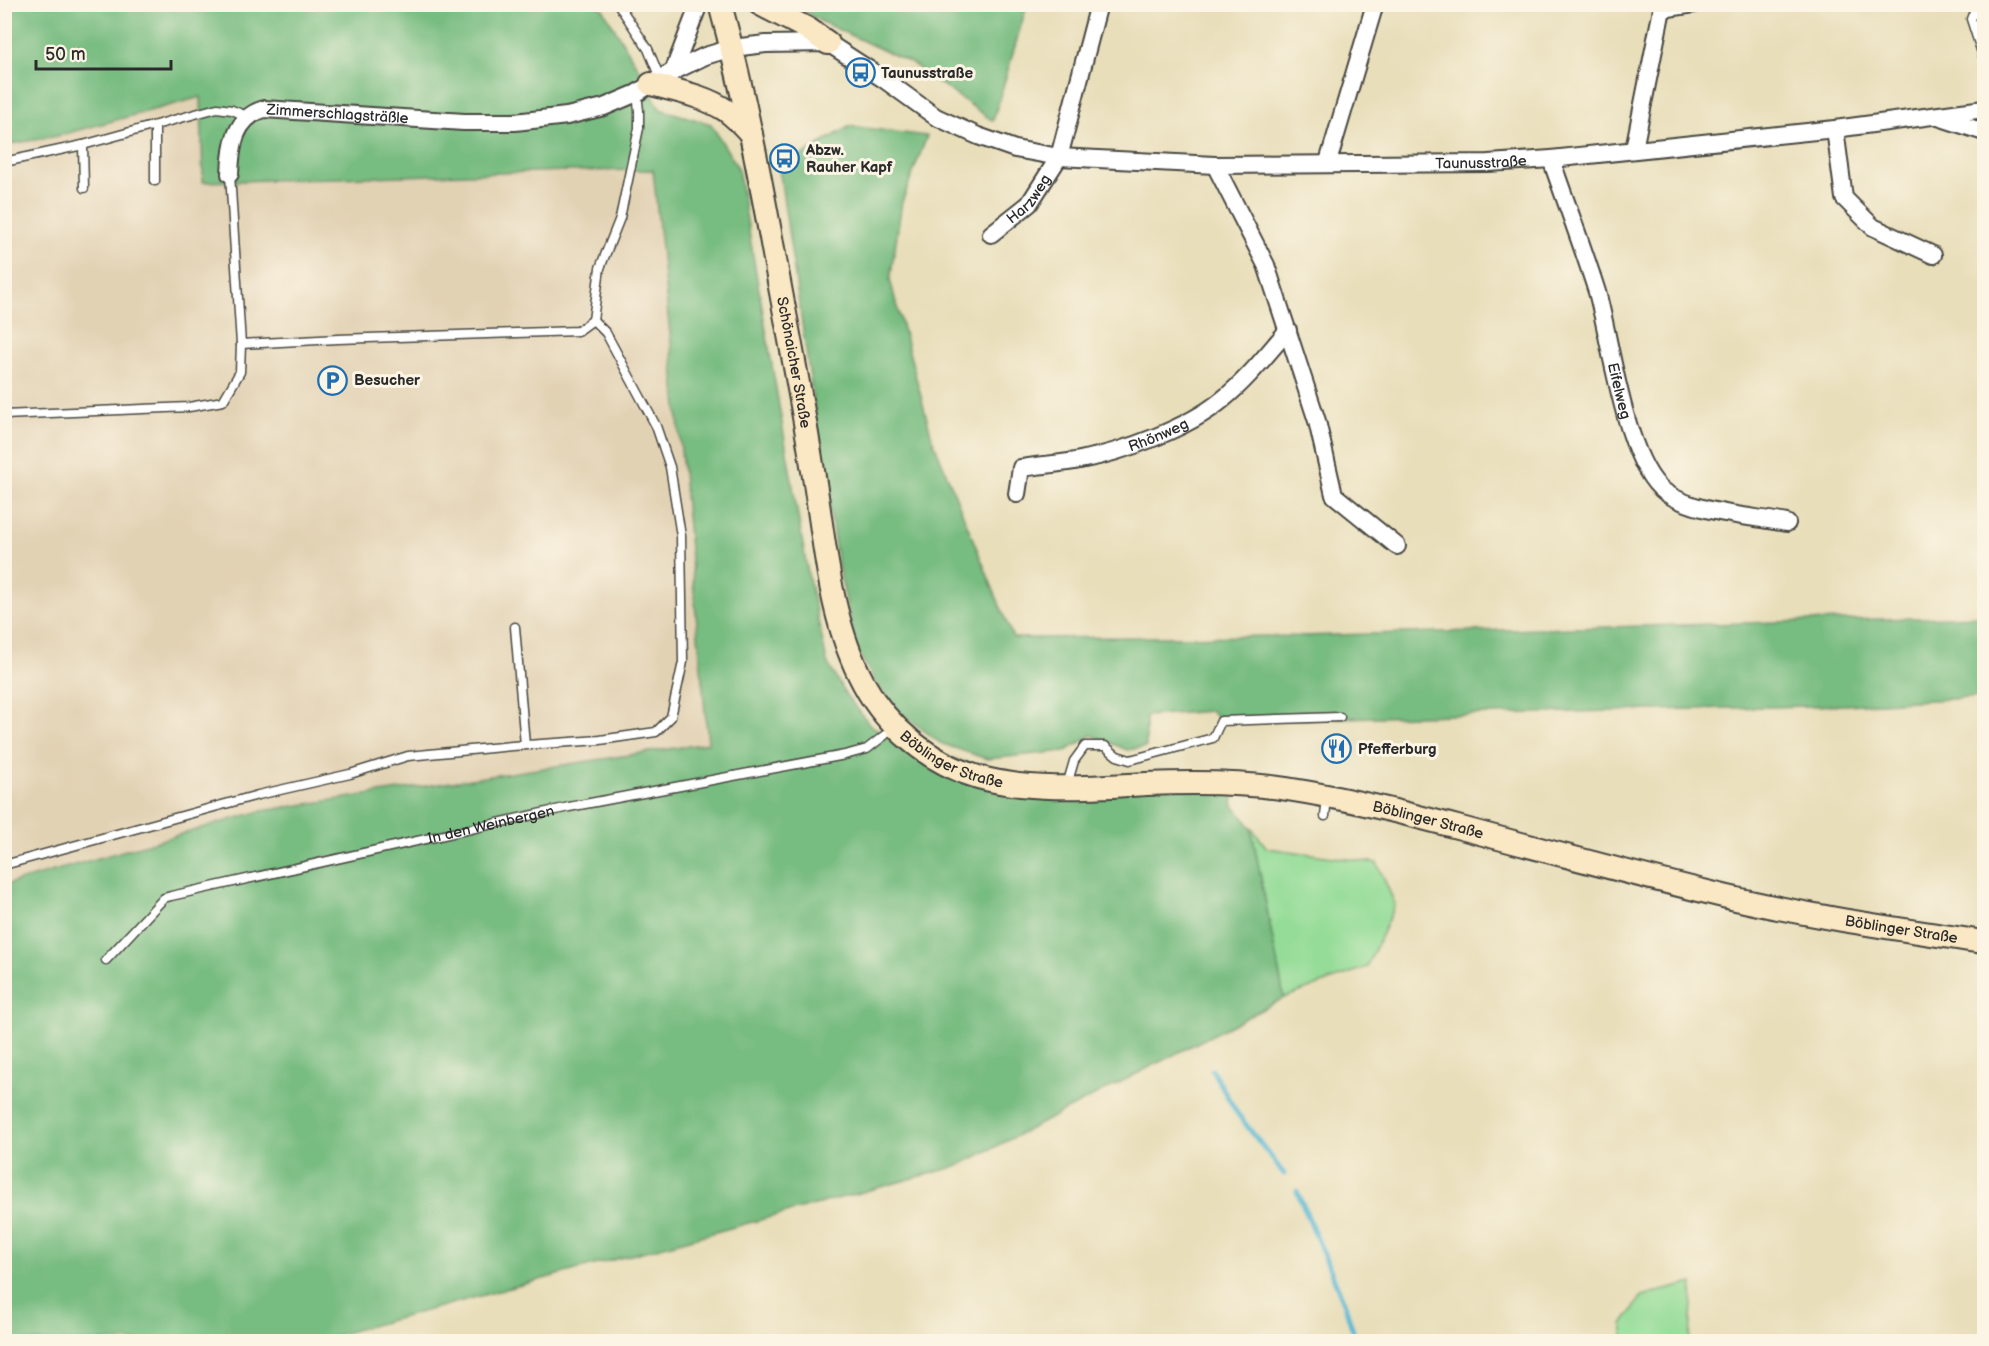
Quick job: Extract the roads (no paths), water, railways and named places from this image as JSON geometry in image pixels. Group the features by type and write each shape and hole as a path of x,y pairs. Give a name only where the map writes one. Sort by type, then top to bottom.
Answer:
{"main road":[{"name":"Schönaicher Straße","path":"720,4 751,134 813,465 833,597 850,657 887,724"},
{"path":"760,4 808,29 828,43"},
{"path":"655,82 716,104 730,113 751,134"},
{"name":"Böblinger Straße","path":"887,724 927,752 960,771 993,781 1066,788 1154,784 1230,784 1284,789 1326,806 1399,812 1708,893 1841,920 1984,942"}],"street":[{"path":"655,82 699,4"},
{"path":"1059,157 1099,4"},
{"path":"1328,162 1375,4"},
{"path":"1634,149 1656,7 1694,4"},
{"path":"732,48 766,44 828,43"},
{"name":"Taunusstraße","path":"828,43 936,117 978,136 1015,149 1059,157 1215,165 1328,162 1488,163 1551,159 1835,129 1984,109"},
{"name":"Zimmerschlagsträßle","path":"249,117 257,111 271,108 399,118 515,123 567,116 604,107 705,56 732,48"},
{"name":"Taunusstraße","path":"1935,116 1984,132"},
{"path":"230,174 232,142 237,130 249,117"},
{"path":"1835,129 1844,198 1873,227 1933,255"},
{"name":"Harzweg","path":"991,234 1029,204 1059,157"},
{"name":"Eifelweg","path":"1551,159 1597,293 1633,440 1643,466 1663,491 1682,502 1787,523"},
{"path":"1215,165 1266,265 1317,421 1334,495 1397,546"},
{"name":"Rhönweg","path":"1017,494 1021,468 1080,460 1138,443 1191,420 1222,401 1248,376 1288,330"}],"lane":[{"path":"241,345 338,339 578,331 593,320 600,268 620,218 639,128 639,111 655,82 648,49 618,4"},
{"path":"1977,4 1971,19 1984,58"},
{"name":"Zimmerschlagsträßle","path":"4,162 83,145 217,108 232,110 249,117"},
{"path":"155,126 155,181"},
{"path":"83,145 84,188"},
{"path":"4,415 189,406 223,401 240,372 241,345 230,174"},
{"path":"4,866 258,795 350,774 408,756 600,740 656,732 671,717 683,662 681,536 670,467 656,426 606,333 593,320"},
{"path":"515,627 525,745"},
{"path":"1066,788 1074,761 1085,746 1105,746 1117,756 1130,760 1213,738 1221,721 1340,717"},
{"name":"In den Weinbergen","path":"106,960 164,898 569,807 845,755 867,748 887,724"}],"waterway":[{"path":"1212,1070 1237,1113 1284,1174"},
{"path":"1297,1191 1345,1305 1356,1342"}],"place":[{"name":"Taunusstraße","path":"860,73"},
{"name":"Abzw. Rauher Kapf","path":"785,159"},
{"name":"Besucher","path":"333,380"},
{"name":"Pfefferburg","path":"1337,749"}]}
